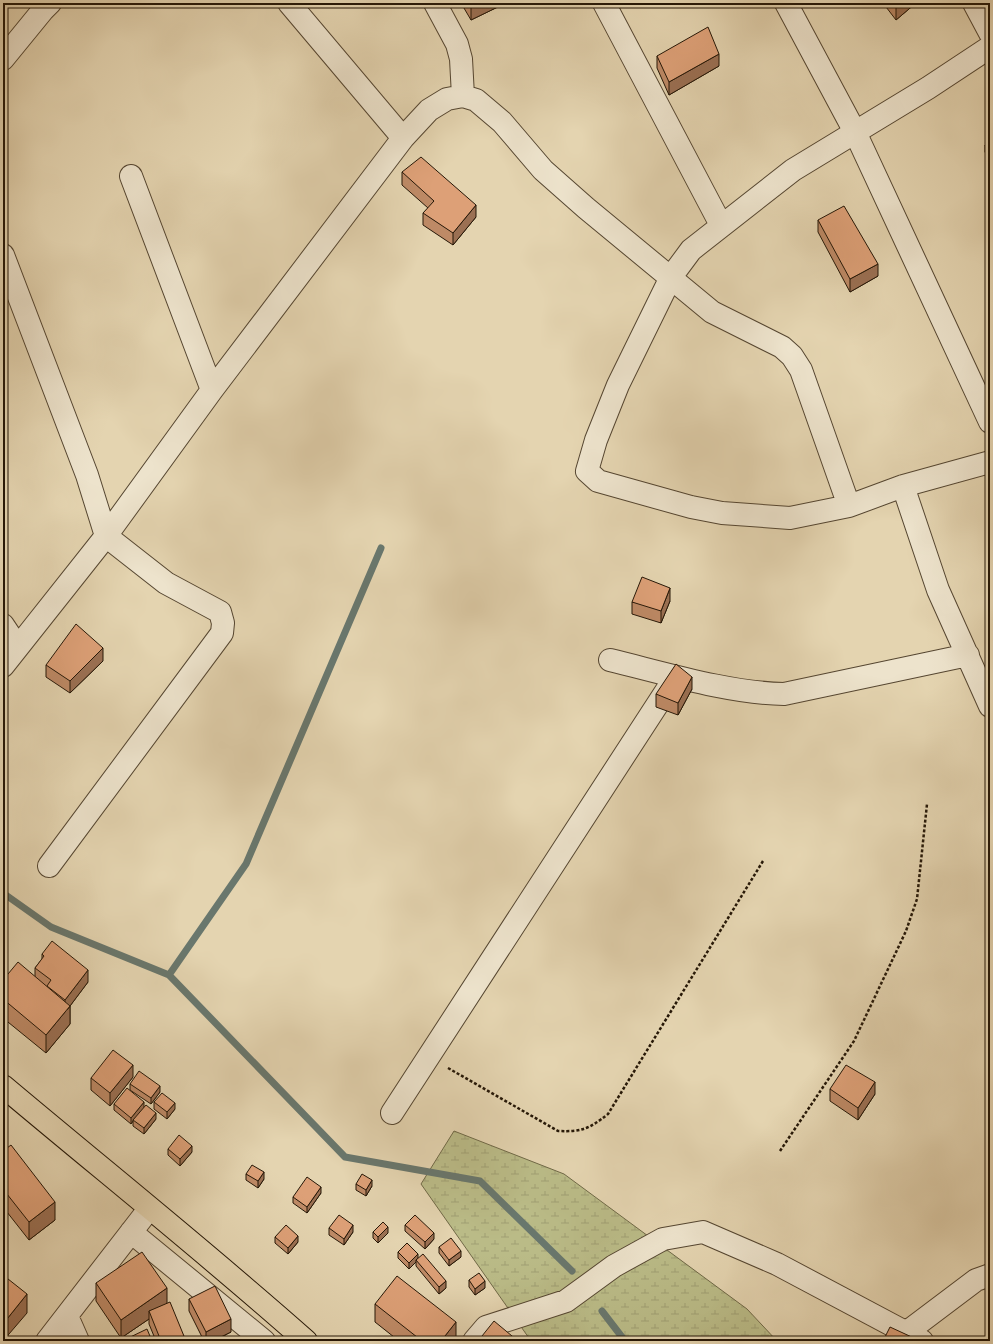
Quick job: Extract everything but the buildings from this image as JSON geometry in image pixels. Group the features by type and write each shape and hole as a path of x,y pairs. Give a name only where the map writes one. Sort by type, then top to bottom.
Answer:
{"main road":[{"path":"3,1086 149,1209 226,1270 306,1341"}],"street":[{"path":"3,59 50,3"},
{"path":"289,3 403,138"},
{"path":"435,3 457,44 461,59 463,96"},
{"path":"604,3 721,225"},
{"path":"786,3 855,132 990,422"},
{"path":"974,3 990,33"},
{"path":"990,47 928,88 792,170 691,250 671,277 618,386 596,440 587,471 598,481 691,507 722,513 790,518 849,506 903,486 990,462"},
{"path":"3,666 17,646 106,536 212,390 403,138 429,110 447,99 463,96 476,100 489,109 543,170 586,208 712,312 782,347 792,356 801,370 849,506"},
{"path":"131,176 212,390"},
{"path":"3,255 84,468 106,536 166,583 220,612 223,623 222,633 49,866"},
{"path":"903,486 938,590 990,706"},
{"path":"3,625 17,646"},
{"path":"610,660 676,676 764,693 784,694 968,655"},
{"path":"392,1113 676,676"},
{"path":"47,1341 149,1209"},
{"path":"131,1232 264,1341"},
{"path":"474,1341 486,1327 566,1302 614,1266 663,1239 703,1232 777,1264 915,1337 976,1280 990,1275"},
{"path":"67,1316 78,1341"},
{"path":"238,1319 247,1341"}],"path":[{"path":"780,1152 854,1041 906,931 917,899 927,804"},
{"path":"429,1057 558,1131 577,1132 591,1127 608,1114 763,861"}],"green space":[{"path":"454,1131 564,1174 747,1309 777,1341 531,1341 421,1184"}],"waterway":[{"path":"381,548 246,864 169,975 345,1157 480,1181 572,1271"},
{"path":"3,893 51,927 169,975"},
{"path":"602,1311 625,1341"}]}
